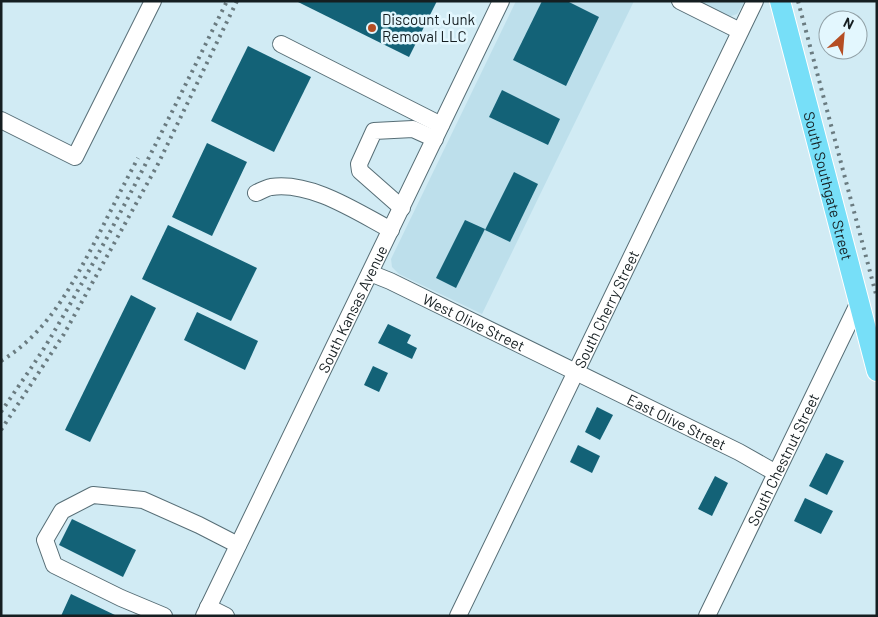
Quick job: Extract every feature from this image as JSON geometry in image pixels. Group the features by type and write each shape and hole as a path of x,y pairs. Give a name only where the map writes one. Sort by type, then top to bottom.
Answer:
{"main road":[{"name":"South Southgate Street","path":"780,1 877,371"}],"street":[{"path":"1,120 75,157 153,1"},
{"name":"South Kansas Avenue","path":"206,611 501,1"},
{"path":"680,1 740,31"},
{"name":"South Cherry Street","path":"458,616 755,1"},
{"path":"281,44 438,132"},
{"path":"402,208 360,171 359,164 374,131 413,129 438,132"},
{"path":"256,193 270,187 312,191 330,198 391,230"},
{"name":"West Olive Street","path":"370,274 390,281 576,373"},
{"name":"South Chestnut Street","path":"707,616 859,302"},
{"name":"East Olive Street","path":"576,373 739,452 776,473"},
{"path":"164,616 54,565 45,540 62,511 93,495 143,500 238,545"},
{"path":"206,611 226,616"}],"shaded area":[{"path":"516,1 634,1 482,314 399,274 392,267 391,259"},
{"path":"688,1 745,1 737,14 728,17"}],"building":[{"path":"296,1 437,1 409,57"},
{"path":"542,1 567,1 599,17 566,86 513,60"},
{"path":"248,46 311,77 274,152 211,121"},
{"path":"502,90 560,119 548,145 489,117"},
{"path":"207,143 247,162 212,236 172,217"},
{"path":"514,172 538,184 510,242 485,230"},
{"path":"465,220 485,229 456,288 436,278"},
{"path":"168,225 257,268 231,321 142,279"},
{"path":"131,295 156,308 90,442 65,430"},
{"path":"197,312 258,341 245,370 184,340"},
{"path":"388,324 411,335 407,343 417,348 412,359 378,343"},
{"path":"373,366 388,373 379,392 364,385"},
{"path":"597,407 613,415 600,440 585,432"},
{"path":"578,445 600,456 592,473 570,462"},
{"path":"826,453 844,461 827,495 809,486"},
{"path":"715,476 728,483 712,516 698,509"},
{"path":"805,498 833,511 821,534 794,521"},
{"path":"72,519 136,550 123,577 59,545"},
{"path":"71,594 117,616 61,616"}],"railway":[{"path":"1,412 49,340 101,249 227,1"},
{"path":"1,430 64,334 158,164 237,1"},
{"path":"798,1 877,298"},
{"path":"1,361 33,336 69,289 138,158"}],"place":[{"name":"Discount Junk Removal LLC","path":"372,28"}]}
